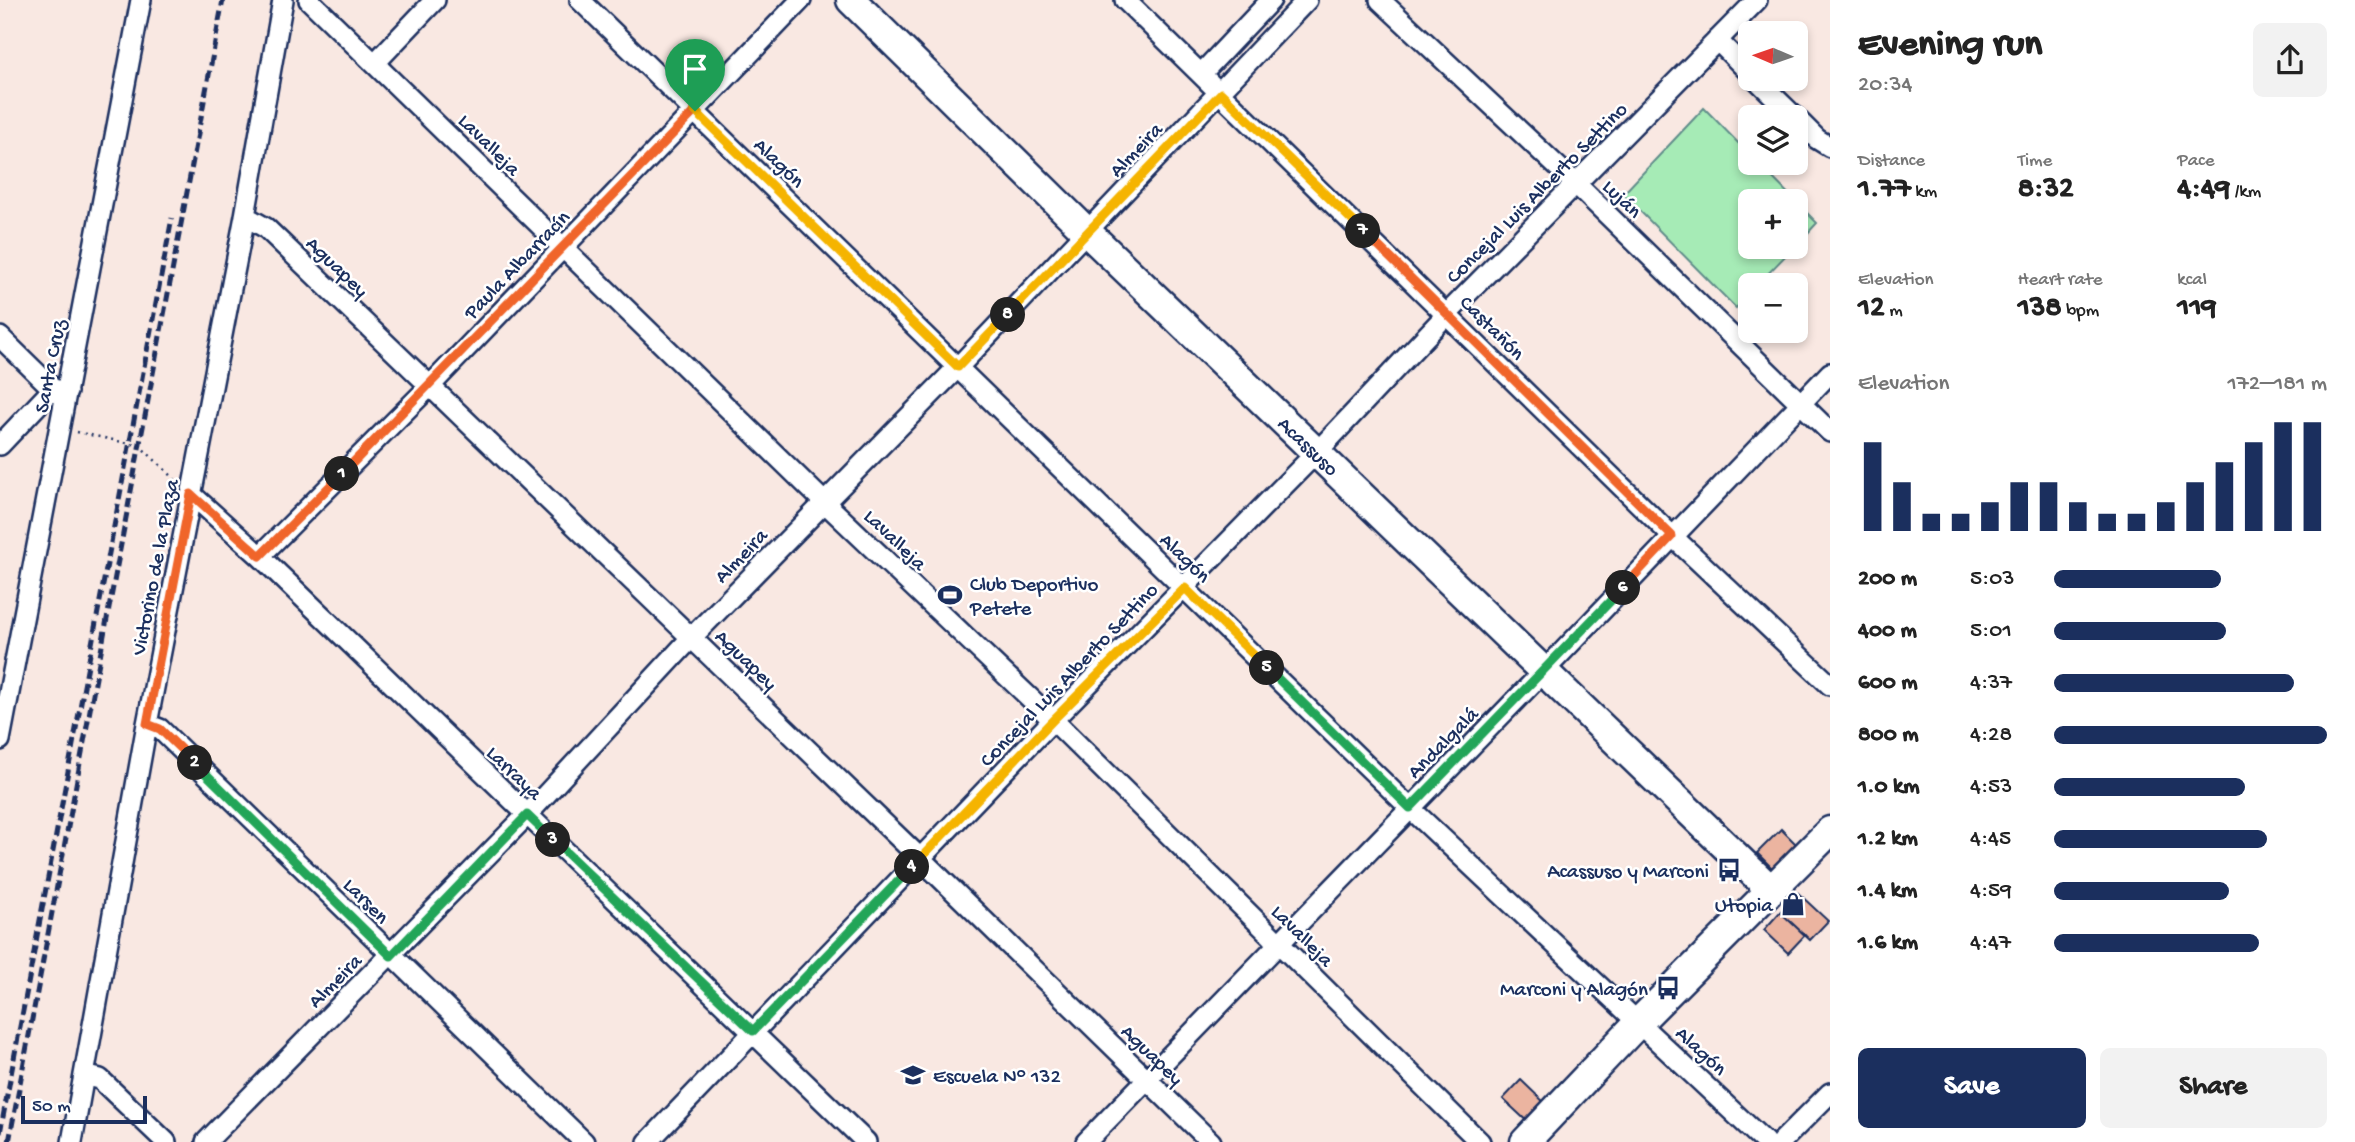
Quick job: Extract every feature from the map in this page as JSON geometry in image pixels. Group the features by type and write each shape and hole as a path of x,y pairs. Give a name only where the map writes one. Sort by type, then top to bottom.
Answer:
{"street":[{"name":"Santa Cruz","path":"0,740 6,673 60,428 60,391 141,0"},
{"name":"Victorino de la Plaza","path":"72,1142 147,724 245,216 283,0"},
{"name":"Lavalleja","path":"309,0 823,501 1053,720 1480,1142"},
{"path":"375,63 435,0"},
{"name":"Alagón","path":"580,0 1410,808 1765,1142"},
{"name":"Paula Albarracín","path":"260,556 429,387 801,0"},
{"name":"Acassuso","path":"850,0 1087,232 1770,889"},
{"name":"Castañón","path":"1125,0 1672,536 1830,685"},
{"path":"1201,74 1270,0"},
{"name":"Almeira","path":"206,1142 527,815 692,637 823,501 958,367 1307,0"},
{"name":"Luján","path":"1380,0 1576,184 1830,432"},
{"name":"Concejal Luis Alberto Settino","path":"648,1142 1053,720 1185,588 1447,314 1756,0"},
{"path":"1717,40 1738,61"},
{"path":"1768,91 1782,105"},
{"path":"1808,130 1830,147"},
{"name":"Aguapey","path":"245,216 266,228 692,637 1211,1142"},
{"path":"0,337 60,391 0,445"},
{"name":"Andalgalá","path":"1086,1142 1830,373"},
{"name":"Larraya","path":"191,494 260,556 866,1142"},
{"name":"Larsen","path":"147,724 160,729 583,1142"},
{"path":"1525,1142 1639,1022 1830,831"},
{"path":"84,1075 100,1079 166,1142"},
{"path":"1781,1142 1830,1093"}],"path":[{"path":"60,428 140,446 191,494"}],"green space":[{"path":"1704,108 1738,143 1738,175 1770,175 1783,189 1738,189 1738,259 1782,259 1769,273 1738,273 1736,308 1623,194"},
{"path":"1808,214 1817,223 1808,233"}],"building":[{"path":"1781,829 1801,849 1784,867 1772,868 1757,853"},
{"path":"1798,893 1828,921 1810,940 1780,912"},
{"path":"1780,912 1805,935 1788,953 1764,930"},
{"path":"1521,1080 1549,1107 1531,1125 1503,1099"}],"railway":[{"path":"9,1142 223,0"},
{"path":"0,1133 172,218"}],"place":[{"name":"Club Deportivo Petete","path":"950,595"},
{"name":"Acassuso y Marconi","path":"1729,870"},
{"name":"Utopia","path":"1793,904"},
{"name":"Marconi y Alagón","path":"1668,988"},
{"name":"Escuela N° 132","path":"913,1075"}],"route":[{"path":"1221,93 1672,536 1410,808 1185,588 1053,720 753,1031 527,815 391,956 160,729 147,724 191,494 260,556 429,387 695,111 958,367 1221,93"}]}
